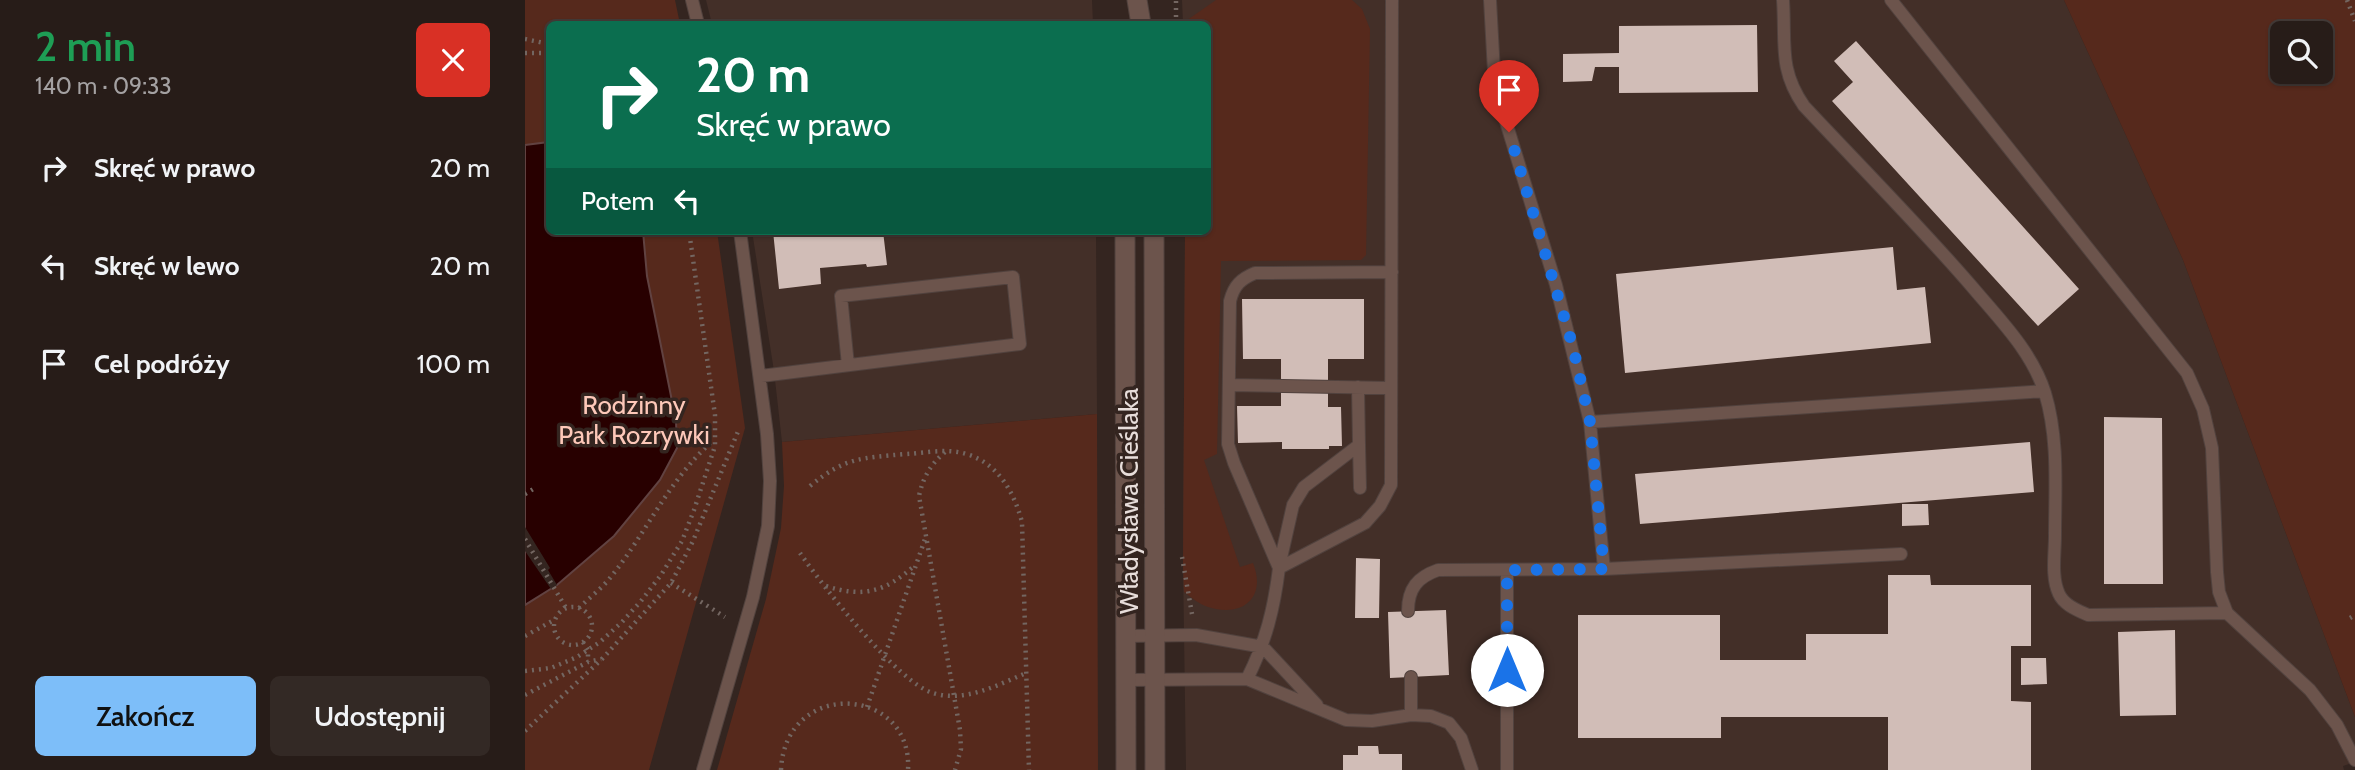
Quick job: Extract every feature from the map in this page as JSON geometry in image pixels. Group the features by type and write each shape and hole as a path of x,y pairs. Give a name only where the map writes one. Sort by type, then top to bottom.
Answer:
{"street":[{"path":"1132,21 1135,0"},
{"path":"1135,0 1140,21"},
{"name":"Władysława Cieślaka","path":"1125,235 1126,770"},
{"name":"Władysława Cieślaka","path":"1154,235 1156,770"}],"lane":[{"path":"692,0 697,21"},
{"path":"1279,568 1364,523 1380,506 1391,485 1392,0"},
{"path":"1490,0 1494,72 1502,109 1559,298 1590,422 1604,569"},
{"path":"1783,0 1785,62 1793,89 1804,106 1939,249 2020,343 2033,364 2052,419 2055,461 2055,573 2059,595 2072,608 2088,615 2227,613"},
{"path":"1891,0 2187,373 2203,409 2212,448 2217,572 2219,592 2227,613 2310,690 2336,724 2355,760"},
{"path":"703,770 753,597 768,526 770,481 761,376 741,235"},
{"path":"1279,568 1228,444 1230,301 1234,288 1242,279 1255,273 1392,272"},
{"path":"761,376 1020,344 1013,277 841,296 848,365"},
{"path":"1229,385 1391,388"},
{"path":"1358,387 1360,488"},
{"path":"1590,422 2044,391"},
{"path":"1247,678 1263,647 1275,601 1279,568 1293,505 1304,487 1359,445"},
{"path":"1408,611 1413,588 1422,576 1438,570 1604,569 1901,554"},
{"path":"1507,570 1507,770"},
{"path":"1126,636 1196,635 1263,647 1320,707"},
{"path":"1411,677 1411,715"},
{"path":"1126,680 1247,678 1346,720 1372,721 1411,715 1431,716 1449,723 1461,738 1472,770"}],"path":[{"path":"1176,0 1176,21"},
{"path":"2347,0 2355,21"},
{"path":"525,38 546,43"},
{"path":"525,53 546,53"},
{"path":"525,671 551,668 588,650 608,635 641,601 682,541 710,466 715,440 715,415 690,235"},
{"path":"525,731 602,659 671,583 693,541 739,429"},
{"path":"579,608 609,578 682,476 702,450 715,440"},
{"path":"946,451 934,462 922,480 919,496 961,749 955,770"},
{"path":"810,486 838,465 858,458 946,451 965,453 984,462 1001,476 1016,498 1022,522 1029,770"},
{"path":"525,494 535,488"},
{"path":"867,707 926,536"},
{"path":"525,539 566,608"},
{"path":"800,553 884,656 906,678 924,690 934,694 953,695 984,690 1026,673"},
{"path":"825,586 853,593 874,591 893,583 916,564"},
{"path":"671,583 725,617"},
{"path":"525,636 555,620 566,608 579,608 589,615 591,632 583,642 571,645 557,637 555,620"},
{"path":"583,642 588,650 588,662"},
{"path":"525,695 588,662 602,659"},
{"path":"781,770 782,754 788,735 801,719 818,708 838,703 867,707 892,723 904,740 909,760 908,770"}],"shaded area":[{"path":"706,0 1092,0 1093,21 711,21"},
{"path":"1182,0 2064,0 2183,260 2355,717 2355,762 2343,766 2344,770 1186,770 1183,565 1185,235 1211,235 1211,21 1183,21"},
{"path":"546,142 546,235 643,235 647,276 676,421 677,448 660,480 614,536 557,585 525,605 525,145"},
{"path":"753,235 1096,235 1097,414 782,442"}],"green space":[{"name":"Rodzinny Park Rozrywki","path":"525,0 675,0 679,21 546,21 546,235 718,235 745,428 649,770 525,770"},
{"path":"1216,0 1352,0 1362,9 1370,29 1366,255 1361,260 1221,261 1217,454 1204,460 1240,567 1253,563 1257,586 1248,602 1231,610 1208,607 1184,592 1185,235 1211,235 1211,21 1186,21"},
{"path":"2064,0 2355,0 2355,717 2183,260"},
{"path":"1097,414 1098,770 717,770 766,599 781,528 784,486 782,442"}],"pier":[{"path":"525,527 550,568 548,570 557,585 551,589 525,551"}],"building":[{"path":"1757,25 1758,92 1619,93 1619,67 1595,67 1592,81 1563,82 1563,54 1619,53 1619,26"},
{"path":"1856,41 2079,289 2038,326 1832,101 1853,82 1834,61"},
{"path":"773,235 883,235 887,265 820,268 821,284 779,289"},
{"path":"1893,247 1897,290 1925,287 1931,343 1625,373 1616,274"},
{"path":"1242,299 1364,299 1364,359 1328,359 1328,407 1341,407 1342,446 1329,446 1329,449 1282,449 1282,442 1238,443 1237,406 1281,406 1281,359 1243,359"},
{"path":"2104,417 2162,418 2163,584 2104,584"},
{"path":"2030,442 2034,492 1640,524 1635,474"},
{"path":"1902,504 1928,504 1929,525 1902,526"},
{"path":"1356,558 1380,559 1379,618 1355,618"},
{"path":"1888,575 1930,575 1931,585 2031,585 2031,646 2011,646 2011,701 2031,702 2031,770 1888,770 1888,717 1721,717 1721,738 1578,738 1578,615 1720,615 1720,660 1806,660 1806,634 1888,634"},
{"path":"1446,610 1449,675 1390,678 1388,612"},
{"path":"2175,630 2176,715 2120,716 2118,632"},
{"path":"2021,658 2046,658 2047,684 2021,685"},
{"path":"1358,746 1378,746 1379,754 1402,754 1402,770 1343,770 1343,755 1358,755"}],"route":[{"path":"1507,670 1507,570 1604,569 1590,422 1556,285 1509,132"}]}
